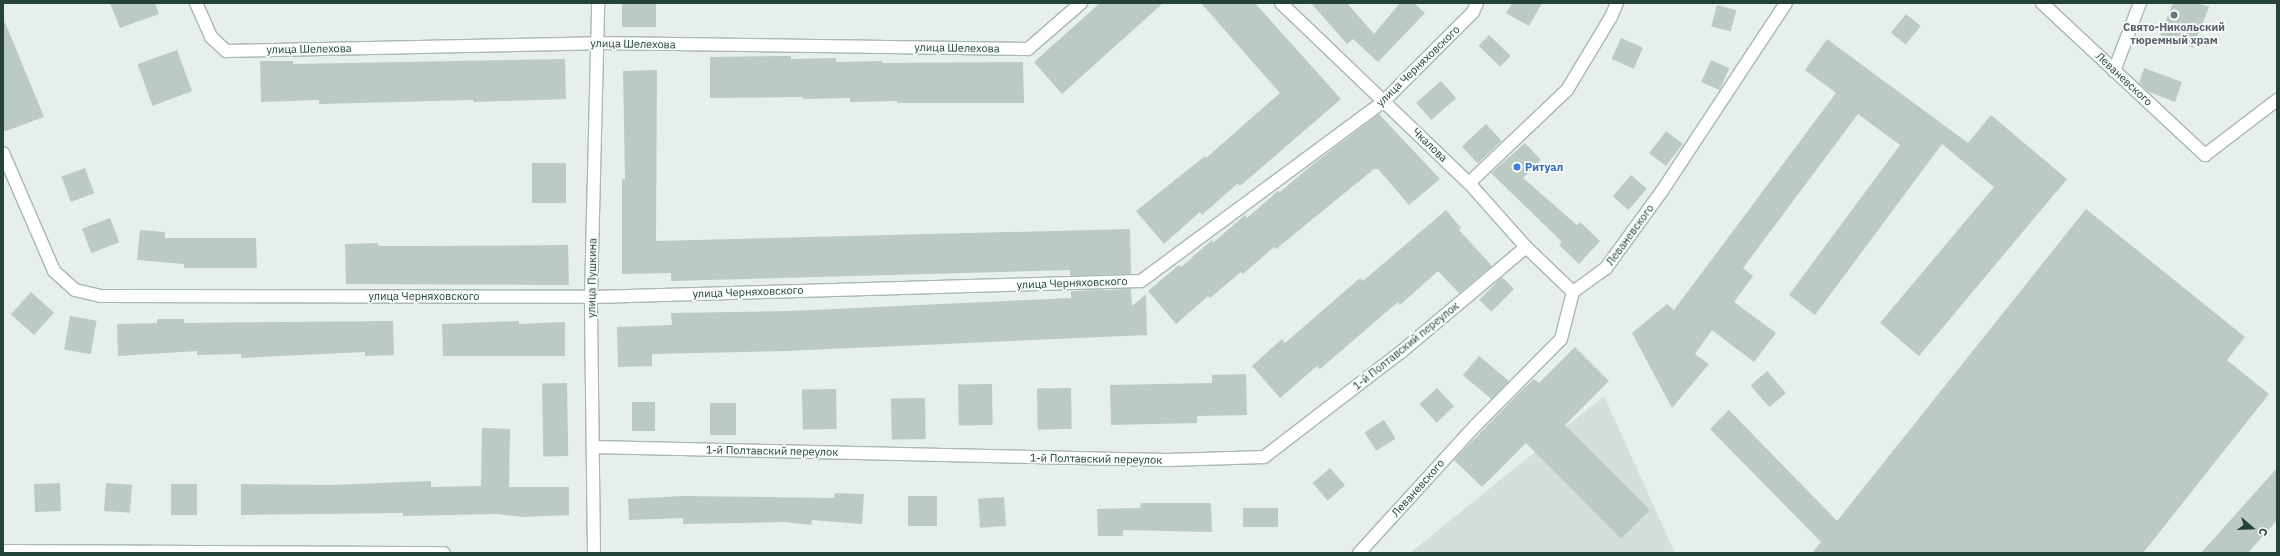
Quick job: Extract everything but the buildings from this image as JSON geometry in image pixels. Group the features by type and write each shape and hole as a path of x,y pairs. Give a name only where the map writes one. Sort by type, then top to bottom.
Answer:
{"street":[{"name":"улица Шелехова","path":"196,3 210,37 226,51 599,43 1028,49 1082,3"},
{"name":"улица Пушкина","path":"594,553 591,297 599,43 598,3"},
{"name":"Чкалова","path":"1281,3 1469,183 1526,247 1573,292"},
{"name":"улица Черняховского","path":"3,153 54,271 75,290 100,296 591,297 1141,281 1384,101 1473,12 1477,3"},
{"path":"1469,183 1567,90 1611,17 1617,3"},
{"name":"Леваневского","path":"1359,553 1474,426 1561,339 1573,292 1606,268 1675,172 1786,3"},
{"name":"Леваневского","path":"2042,3 2205,155 2277,100"},
{"path":"2114,71 2140,3"},
{"name":"1-й Полтавский переулок","path":"593,447 1160,460 1264,457 1400,352 1526,247"},
{"path":"3,551 444,553"}],"shaded area":[{"path":"1604,396 1675,553 1410,553"}],"place":[{"name":"Свято-Никольский тюремный храм","path":"2174,15"},
{"name":"Ритуал","path":"1517,167"}]}
